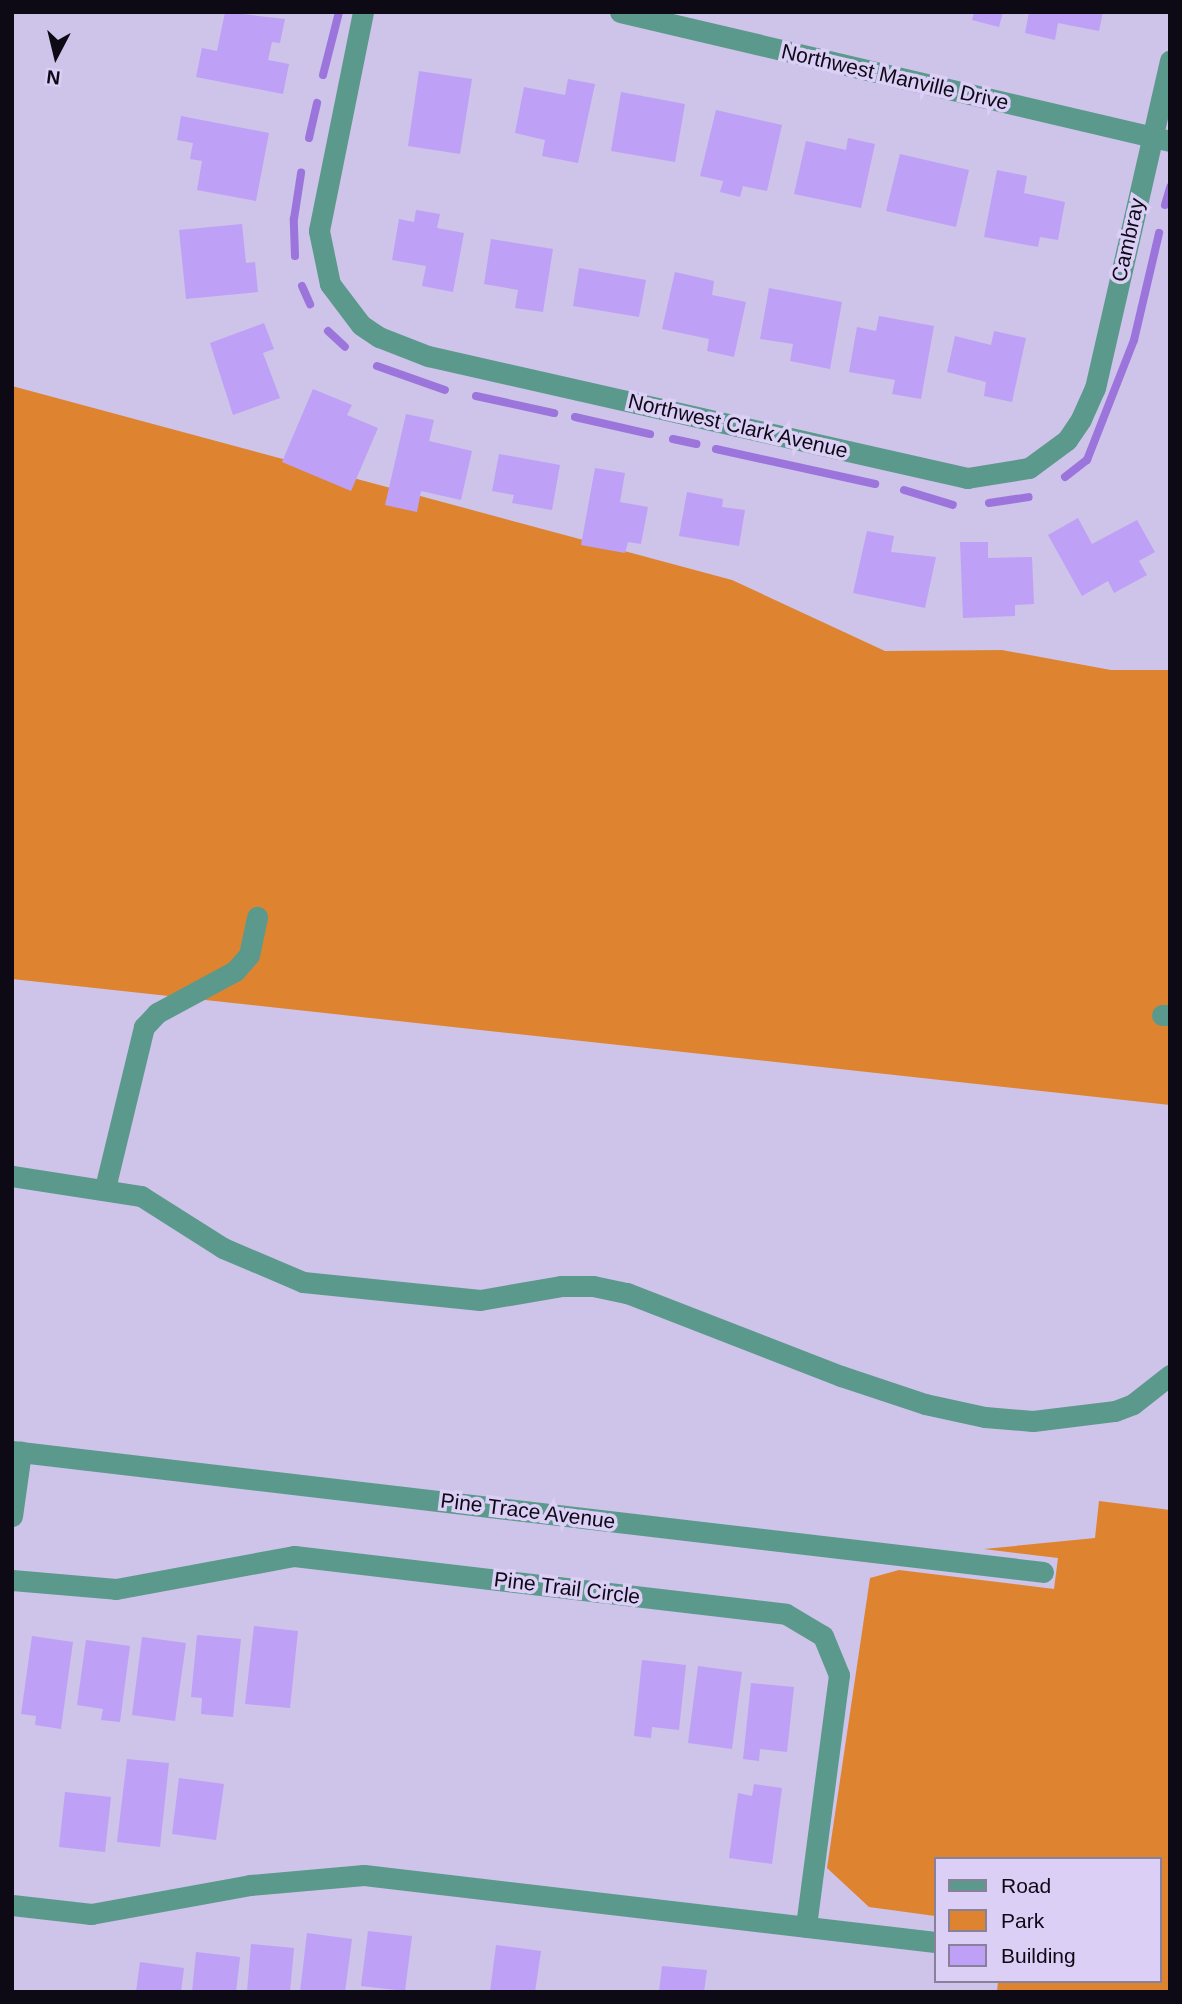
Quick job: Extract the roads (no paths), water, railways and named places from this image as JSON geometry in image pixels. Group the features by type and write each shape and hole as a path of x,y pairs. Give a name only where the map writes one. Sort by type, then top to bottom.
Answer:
{"street":[{"name":"Northwest Clark Avenue","path":"363,12 319,231 325,267 337,298 379,337 428,356 967,478 1029,468 1067,440 1081,419"},
{"name":"Northwest Manville Drive","path":"620,12 1161,139"},
{"name":"Cambray","path":"1081,419 1095,388 1161,139 1170,60"},
{"path":"105,1188 144,1027 157,1013 235,971 248,955 257,917"},
{"path":"12,1176 105,1188 141,1196 223,1248 303,1282 480,1300 561,1286 627,1293 841,1376 925,1404 985,1418 1033,1421 1115,1411 1133,1404 1170,1375"},
{"path":"12,1516 17,1451"},
{"name":"Pine Trace Avenue","path":"17,1451 1043,1572"},
{"name":"Pine Trail Circle","path":"12,1580 116,1589 294,1556 786,1614 823,1636 839,1675 806,1927"},
{"path":"12,1905 91,1914 250,1885 364,1875 934,1942"}],"waterway":[{"path":"323,75 339,12"},
{"path":"309,138 317,103"},
{"path":"295,256 294,219 301,173"},
{"path":"1165,205 1170,187"},
{"path":"1065,477 1087,460 1134,340 1159,233"},
{"path":"302,286 310,304"},
{"path":"328,331 345,347"},
{"path":"377,366 445,390"},
{"path":"476,396 554,413"},
{"path":"575,417 650,434"},
{"path":"673,439 696,444"},
{"path":"716,449 875,484"},
{"path":"904,490 953,505"},
{"path":"989,503 1029,497"}]}
